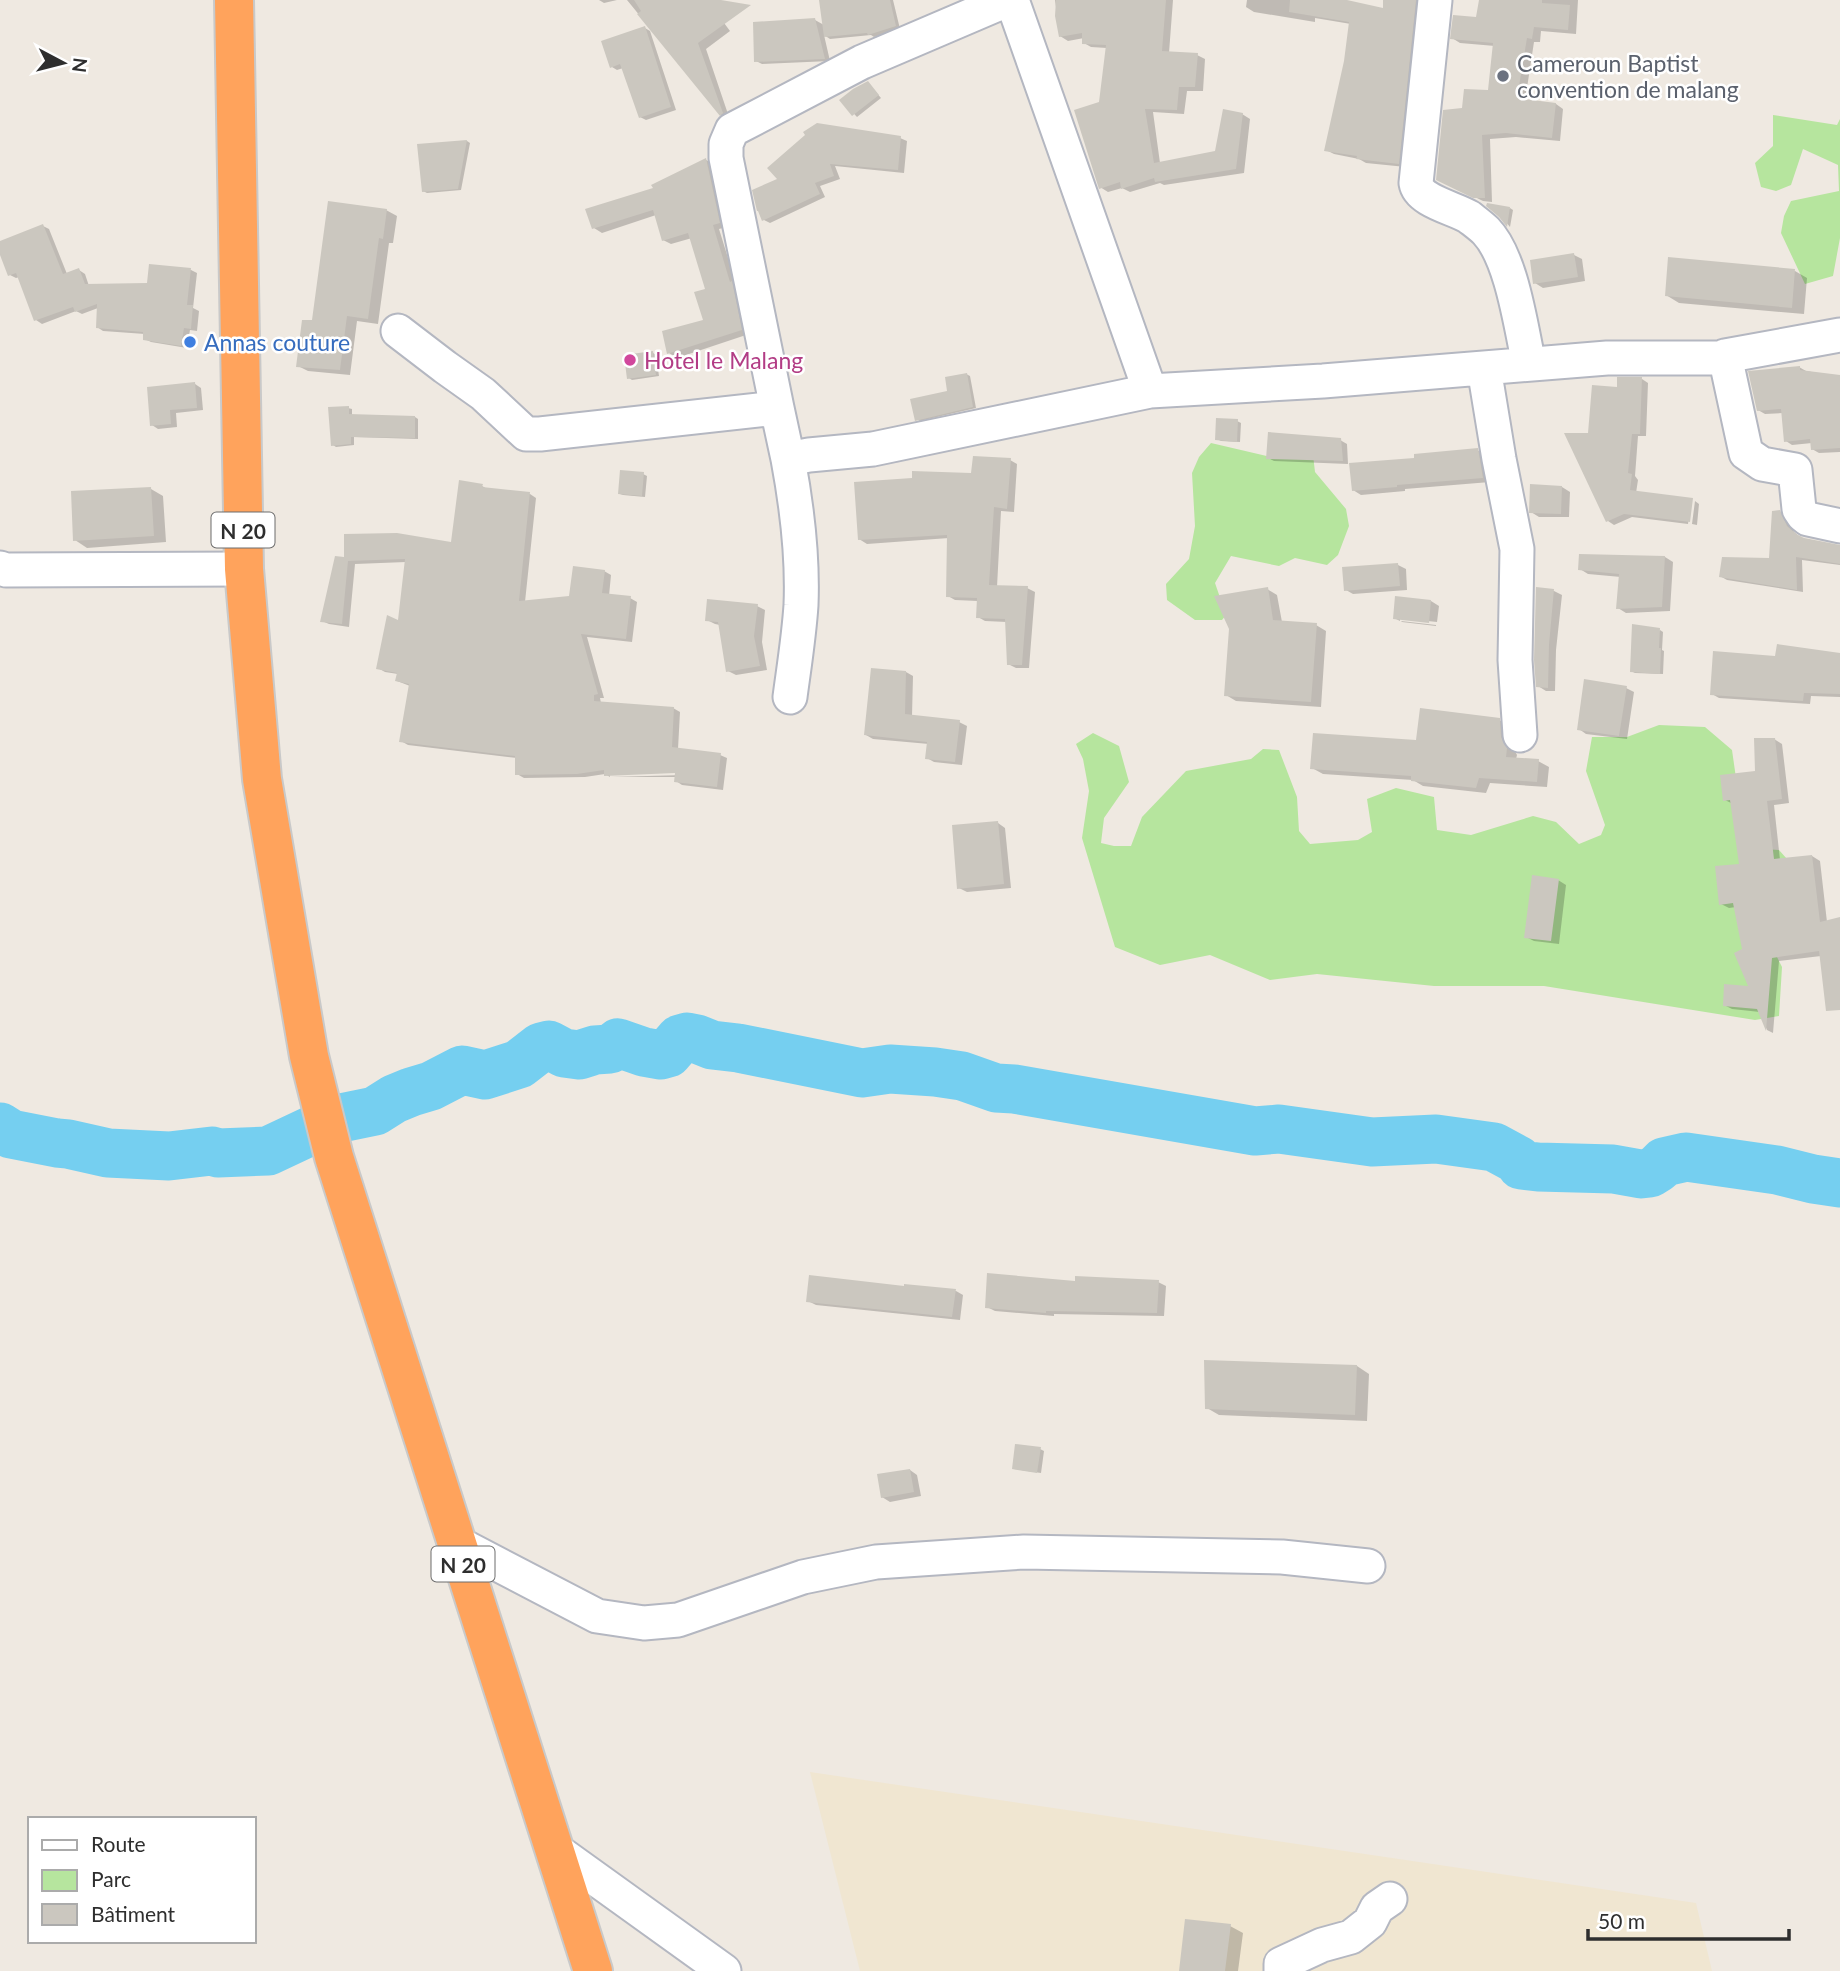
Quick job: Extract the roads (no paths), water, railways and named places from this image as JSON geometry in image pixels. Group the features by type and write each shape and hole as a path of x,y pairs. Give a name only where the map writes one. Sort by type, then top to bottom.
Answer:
{"highway":[{"name":"N 20","path":"234,0 244,569 262,779 309,1056 334,1157 593,1971"}],"street":[{"path":"790,697 801,606 797,508 726,158 726,144 732,130 862,62 1010,0 1150,391"},
{"path":"1435,0 1417,190 1423,196 1468,217 1487,232 1501,257 1514,291 1528,365"},
{"path":"398,331 483,394 526,434 777,408"},
{"path":"788,459 873,449 1150,391 1607,358 1724,358 1840,335"},
{"path":"1725,356 1746,453 1762,464 1795,470 1799,509 1803,515 1808,519 1840,526"},
{"path":"1484,368 1517,549 1515,660 1520,735"},
{"path":"0,568 244,569"},
{"path":"457,1543 597,1616 644,1623 678,1620 803,1577 889,1561 1024,1552 1282,1557 1368,1566"},
{"path":"553,1848 724,1971"},
{"path":"1281,1971 1281,1964 1322,1945 1351,1937 1370,1922 1377,1909 1390,1899"}],"waterway":[{"path":"0,1127 11,1134 108,1153 169,1156 212,1151 268,1151 336,1119 375,1111 394,1099 431,1086 462,1070 485,1075 519,1064 541,1047 549,1045 564,1053 579,1055 610,1049 618,1043 661,1055 668,1053 680,1039 687,1037 712,1045 862,1073 890,1069 935,1072 962,1076 996,1088 1255,1131 1279,1129 1372,1142 1436,1139 1494,1147 1518,1160 1521,1165 1613,1169 1641,1174 1650,1173 1664,1162 1686,1157 1777,1170 1840,1183"}],"place":[{"name":"Cameroun Baptist convention de malang","path":"1503,76"},
{"name":"Annas couture","path":"190,342"},
{"name":"Hotel le Malang","path":"630,360"}]}
